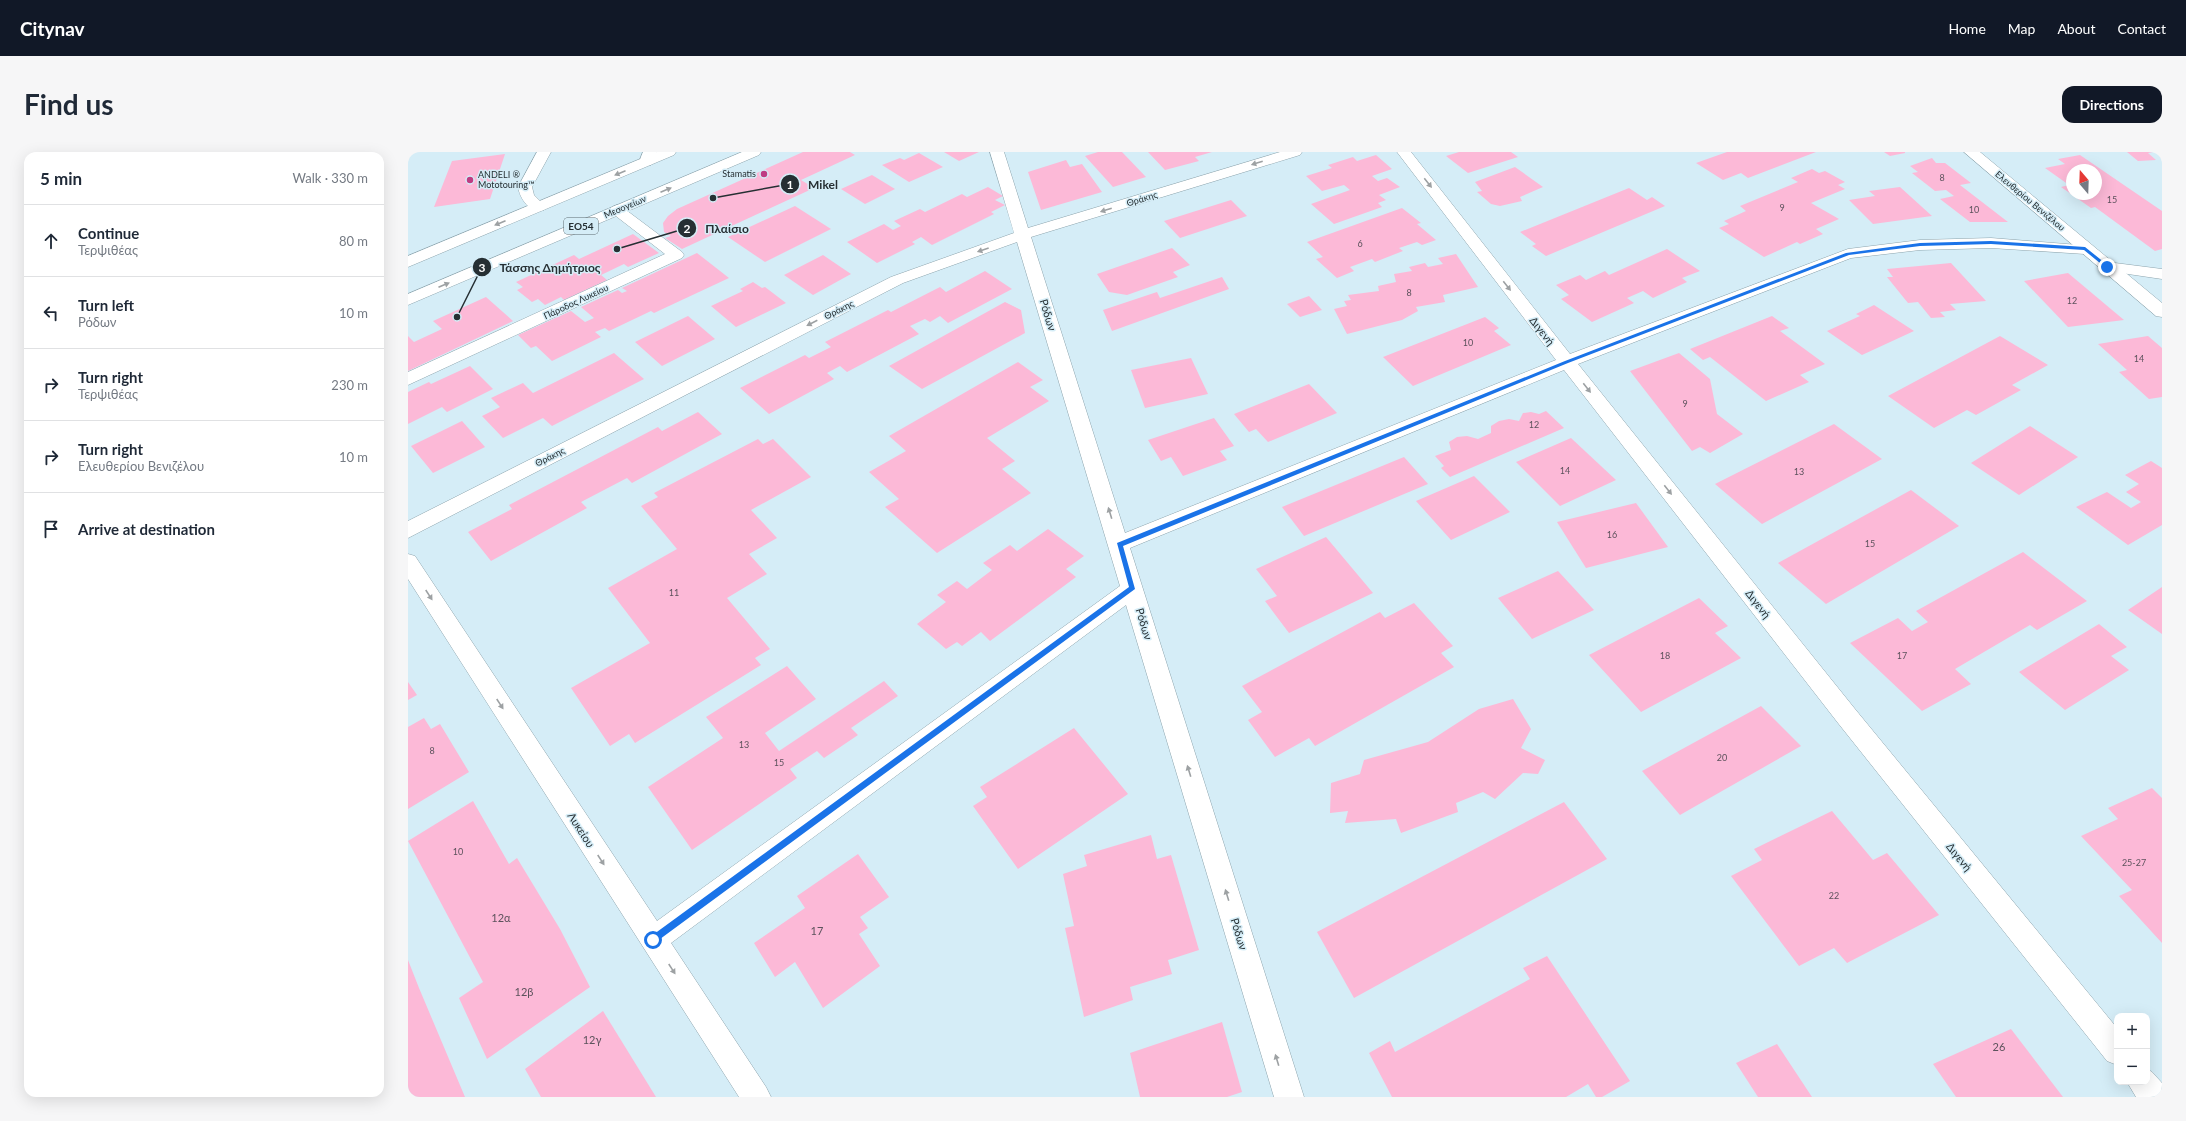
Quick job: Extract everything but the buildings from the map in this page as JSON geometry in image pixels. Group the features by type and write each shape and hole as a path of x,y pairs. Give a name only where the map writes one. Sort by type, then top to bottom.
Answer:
{"street":[{"path":"408,262 539,207 648,157 669,152"},
{"name":"Μεσογείων","path":"408,300 754,152"},
{"name":"Ρόδων","path":"997,152 1120,544 1289,1097"},
{"name":"Θράκης","path":"408,530 897,280 1023,236 1295,152"},
{"name":"Διγενή","path":"1404,152 1566,362 1936,828 2115,1049"},
{"name":"Ελευθερίου Βενιζέλου","path":"1971,152 2162,312"},
{"name":"Πάροδος Λυκείου","path":"408,379 676,256 617,210"},
{"path":"1120,544 1566,362 1848,254 1920,245 1991,243 2085,249"},
{"path":"2107,267 2162,274"},
{"name":"Λυκείου","path":"408,562 756,1097"},
{"path":"653,940 1133,588"},
{"path":"2145,1085 2155,1097"}],"lane":[{"path":"539,207 527,196 525,187 544,152"}],"place":[{"name":"Stamatis","path":"764,174"},
{"name":"ANDELI ® Mototouring™","path":"470,180"},
{"name":"Mikel","path":"713,198"},
{"name":"Πλαίσιο","path":"617,249"},
{"name":"Τάσσης Δημήτριος","path":"457,317"}],"route":[{"path":"653,940 1133,588 1120,544 1566,362 1848,254 1920,245 1991,243 2085,249 2107,267"}]}
